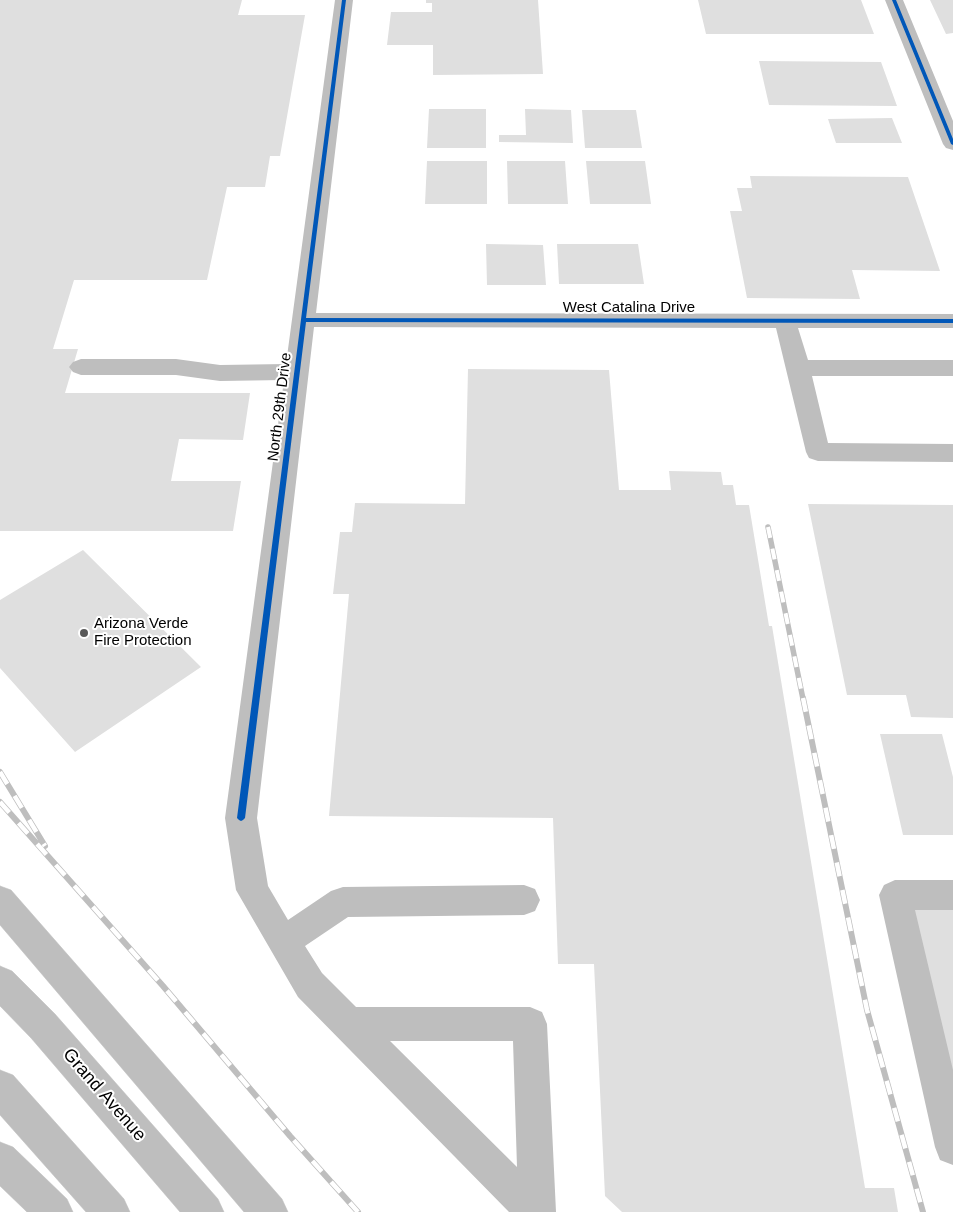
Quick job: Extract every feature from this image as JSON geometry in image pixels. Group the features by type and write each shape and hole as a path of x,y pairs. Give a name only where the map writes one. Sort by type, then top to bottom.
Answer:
{"main road":[{"name":"North 29th Drive","path":"344,0 241,818 252,890 310,985 536,1212"},
{"path":"894,0 953,144"},
{"name":"West Catalina Drive","path":"304,320 953,321"},
{"path":"785,321 818,452 953,453"},
{"path":"81,367 176,367 220,373 297,372"},
{"path":"798,368 953,368"},
{"path":"953,895 895,895 953,1147"},
{"path":"284,942 343,902 524,900"},
{"path":"0,901 269,1212"},
{"name":"Grand Avenue","path":"0,982 43,1026 205,1212"},
{"path":"350,1024 530,1024 536,1212"},
{"path":"0,1088 111,1212"},
{"path":"0,1160 54,1212"}],"building":[{"path":"0,0 242,0 238,15 305,15 280,156 270,156 265,187 227,187 207,280 74,280 53,349 78,349 65,393 250,393 243,440 179,439 171,481 241,481 233,531 0,531"},
{"path":"426,0 538,0 543,74 433,75 433,45 387,45 391,12 432,12 432,3 426,3"},
{"path":"698,0 861,0 874,34 706,34"},
{"path":"930,0 953,0 953,33 946,34"},
{"path":"759,61 881,62 897,106 769,105"},
{"path":"429,109 486,109 486,148 427,148"},
{"path":"525,109 571,110 573,143 499,142 499,135 526,135"},
{"path":"582,110 636,110 642,148 585,148"},
{"path":"892,118 902,143 836,143 828,119"},
{"path":"427,161 487,161 487,204 425,204"},
{"path":"507,161 565,161 568,204 508,204"},
{"path":"586,161 645,161 651,204 590,204"},
{"path":"750,176 908,177 940,271 852,270 860,299 747,298 730,211 742,211 737,188 752,188"},
{"path":"486,244 543,245 546,285 487,285"},
{"path":"557,244 638,244 644,284 559,284"},
{"path":"468,369 609,370 619,490 671,490 669,471 721,472 723,485 733,485 736,505 749,505 769,626 772,626 865,1188 894,1188 898,1212 622,1212 605,1196 594,964 558,964 553,818 329,816 349,594 333,594 340,532 352,532 355,503 465,504"},
{"path":"808,504 953,505 953,718 911,717 906,695 847,695"},
{"name":"Arizona Verde Fire Protection","path":"83,550 201,667 75,752 0,668 0,600"},
{"path":"880,734 942,734 953,777 953,835 903,835"},
{"path":"911,906 953,906 953,1085"}],"railway":[{"path":"768,527 803,699"},
{"path":"803,698 867,1010 923,1212"},
{"path":"0,772 45,846"},
{"path":"0,802 163,986 290,1136 358,1212"}],"cycle path":[{"path":"241,818 344,0"},
{"path":"894,0 953,144"},
{"path":"304,320 953,321"}],"place":[{"name":"Arizona Verde Fire Protection","path":"84,633"}]}
